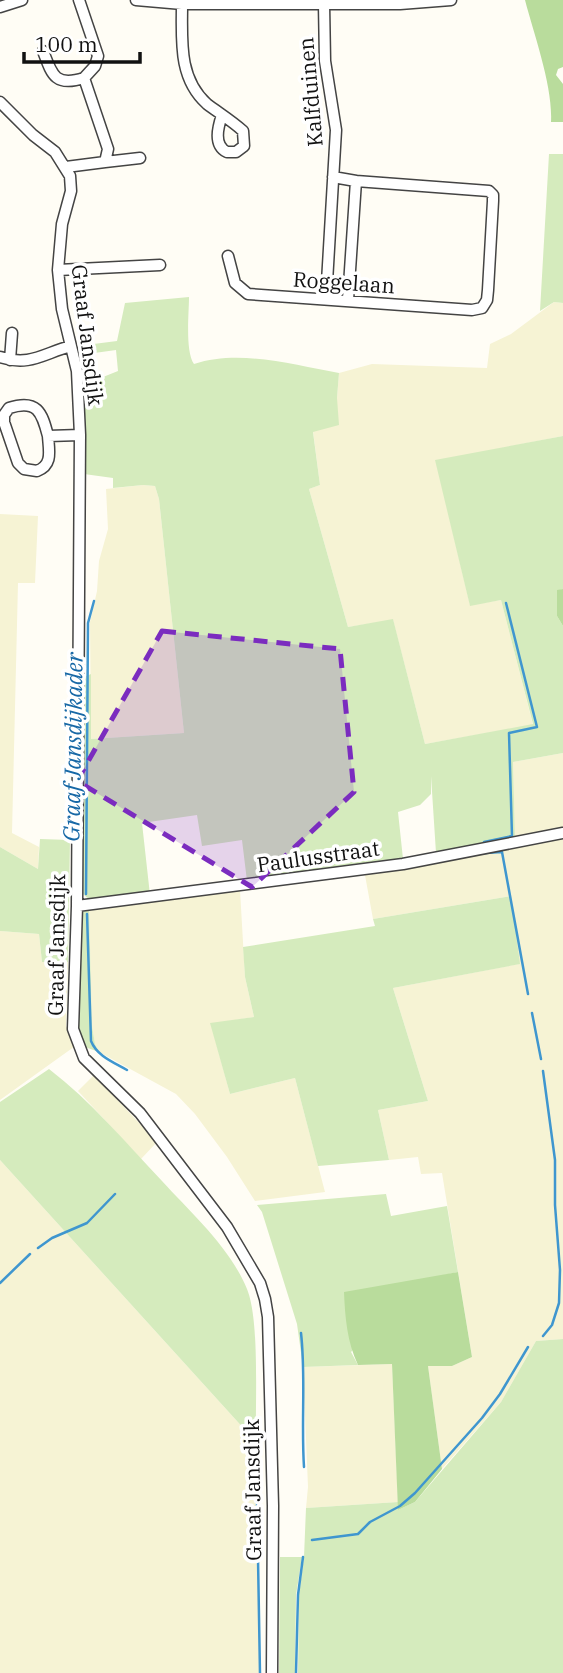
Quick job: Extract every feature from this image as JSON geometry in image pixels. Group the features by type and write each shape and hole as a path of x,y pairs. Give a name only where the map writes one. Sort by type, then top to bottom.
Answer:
{"street":[{"path":"0,7 22,0"},
{"path":"43,51 50,72 59,79 71,82 84,78 95,66 97,56 79,0"},
{"path":"136,0 181,4 400,4 452,0"},
{"path":"181,4 182,48 187,77 198,94 222,114"},
{"name":"Kalfduinen","path":"324,4 325,61 336,130 326,299"},
{"path":"84,78 108,149 104,162"},
{"path":"0,102 33,135 55,152 66,167 140,158"},
{"name":"Graaf Jansdijk","path":"66,167 71,191 60,236 58,270 62,309 79,386 80,435 74,1029 84,1058 140,1113 227,1227 248,1261 265,1299 268,1317 273,1506 272,1673"},
{"path":"333,177 356,181 348,300"},
{"name":"Roggelaan","path":"228,256 235,283 248,294 472,310 482,307 487,300 490,252 493,195 489,191 356,181"},
{"path":"58,270 160,265"},
{"path":"12,333 5,358 32,361 54,350 71,346"},
{"path":"18,405 34,406 44,422 48,436 47,465 37,471 24,469 18,463 6,430 3,410 18,405"},
{"path":"48,436 80,435"},
{"name":"Paulusstraat","path":"77,906 403,864 563,833"}],"highlighted area":[{"path":"162,631 340,649 354,792 252,887 77,781"}],"shaded area":[{"path":"554,302 563,303 563,436 436,461 470,605 501,600 533,725 425,744 393,620 348,627 309,489 320,485 313,431 337,398 339,373 372,364 487,368 490,344 511,334"},
{"path":"155,486 159,499 184,733 91,739 90,622 97,591 99,561 108,529 106,489"},
{"path":"0,514 38,516 35,583 18,583 12,833 39,847 38,869 0,847"},
{"path":"563,753 563,827 515,837 513,762"},
{"path":"563,838 563,1339 536,1341 501,1402 442,1469 428,1366 452,1366 472,1357 442,1173 421,1174 418,1157 389,1160 378,1110 428,1101 393,988 519,964 511,896 373,919 365,875"},
{"path":"240,890 245,977 254,1017 211,1024 230,1094 295,1078 325,1192 255,1201 227,1157 195,1114 176,1094 99,1052 95,1044 92,1026 89,908"},
{"path":"0,931 39,934 42,962 68,962 66,1026 78,1044 0,1100"},
{"path":"94,1075 157,1142 141,1159 78,1091"},
{"path":"0,1160 256,1442 260,1673 0,1673"},
{"path":"392,1364 398,1502 306,1508 308,1487 303,1367"}],"green space":[{"path":"525,0 563,0 563,67 558,69 556,75 563,84 563,122 551,122 546,77"},
{"path":"549,154 563,154 563,303 554,302 540,311"},
{"path":"189,297 188,342 194,364 248,358 339,373 339,425 313,432 320,485 309,489 348,627 393,619 425,744 533,724 501,600 470,606 435,460 563,436 563,589 557,591 557,616 563,626 563,753 513,762 515,837 436,853 431,776 431,794 420,805 398,812 403,859 247,881 242,840 202,846 197,815 142,823 150,895 92,902 83,894 80,888 84,677 91,674 91,739 184,733 159,499 155,486 113,488 113,478 84,474 83,381 88,383 118,371 116,350 80,355 78,346 117,341 125,303"},
{"path":"563,589 563,626 557,616 557,590"},
{"path":"40,839 70,840 68,962 42,962 39,934 0,931 0,847 38,869"},
{"path":"511,896 520,964 393,988 428,1101 378,1110 389,1160 318,1166 295,1078 230,1094 210,1023 254,1017 245,977 243,947 375,926 373,919"},
{"path":"89,908 92,1026 99,1052 85,1047 78,1028 79,919"},
{"path":"49,1069 93,1108 197,1218 239,1273 247,1289 254,1321 256,1442 0,1160 0,1102"},
{"path":"386,1194 391,1216 447,1206 458,1272 417,1281 351,1352 358,1365 303,1367 297,1324 262,1212 257,1205"},
{"path":"458,1272 472,1357 452,1366 428,1366 442,1469 415,1502 398,1510 392,1364 358,1365 349,1338 344,1292"},
{"path":"563,1339 563,1673 298,1673 299,1595 306,1508 398,1502 398,1510 415,1502 501,1402 536,1341"},
{"path":"280,1557 302,1557 296,1595 295,1673 279,1673"}],"waterway":[{"name":"Graaf Jansdijkader","path":"86,894 88,623 94,601"},
{"path":"484,842 512,836 509,733 537,727 506,603"},
{"path":"485,853 502,852 528,994"},
{"name":"Graaf Jansdijkader","path":"87,914 91,1041 101,1055 127,1070"},
{"path":"532,1013 541,1059"},
{"path":"543,1071 555,1160 560,1270 559,1303 552,1325 543,1336"},
{"path":"38,1248 52,1238 87,1223 115,1194"},
{"path":"0,1283 30,1254"},
{"name":"Graaf Jansdijkader","path":"301,1333 304,1467"},
{"path":"312,1540 358,1534 370,1522 400,1506 415,1493 482,1418 528,1347"},
{"path":"256,1443 260,1673"},
{"name":"Graaf Jansdijkader","path":"296,1673 298,1595 303,1557"}]}
